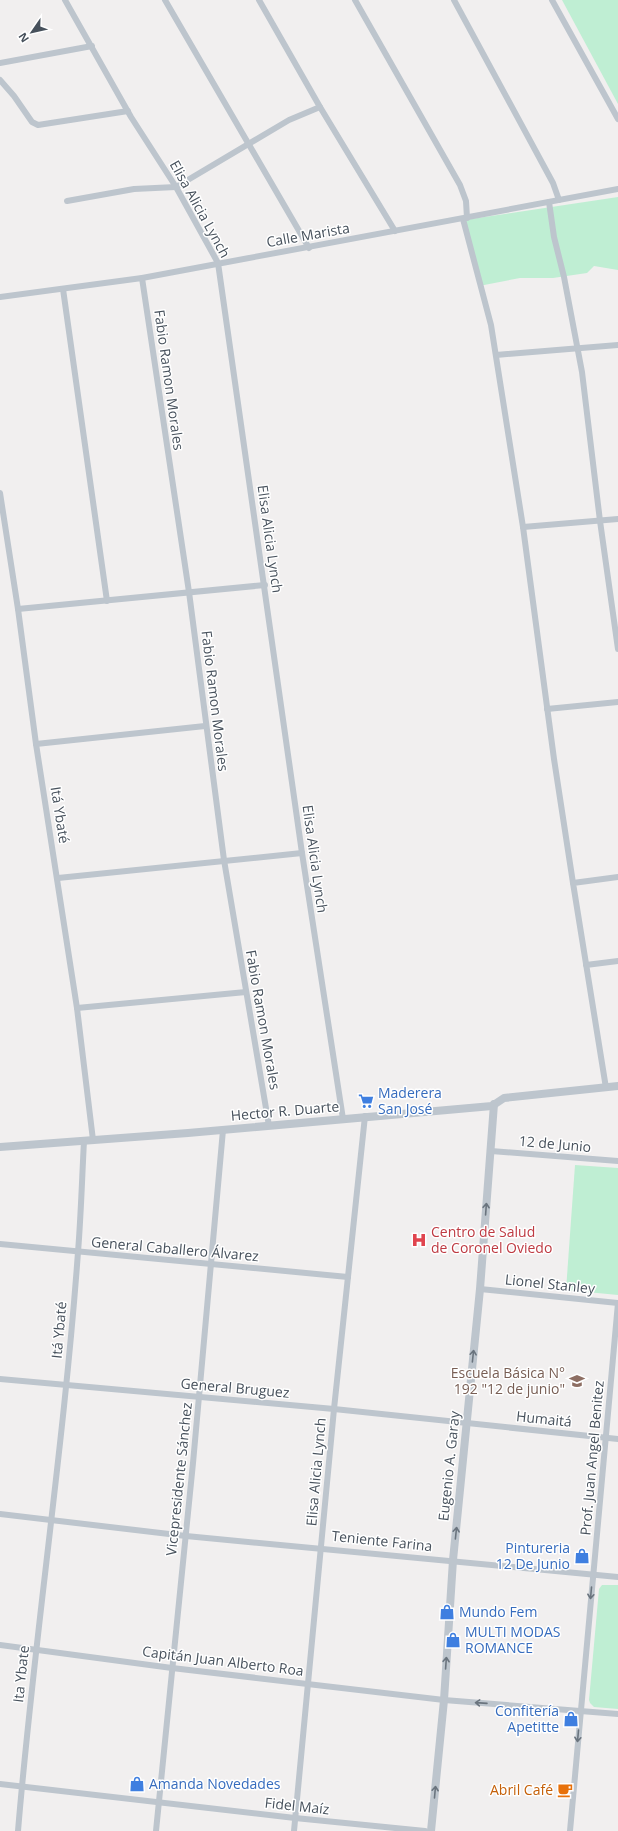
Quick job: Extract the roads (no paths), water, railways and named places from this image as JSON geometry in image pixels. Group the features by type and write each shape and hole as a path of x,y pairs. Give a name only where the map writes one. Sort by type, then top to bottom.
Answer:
{"street":[{"name":"Elisa Alicia Lynch","path":"65,0 128,111 176,187 218,263 302,853 343,1119"},
{"path":"165,0 309,248"},
{"path":"259,0 320,107 395,231"},
{"path":"355,0 460,185 466,201 465,218 491,325 496,355 523,527 547,709 573,883 606,1088"},
{"path":"454,0 553,184 560,200"},
{"path":"552,0 618,119"},
{"path":"0,63 92,46"},
{"path":"0,80 14,96 32,122 38,125 128,111"},
{"path":"67,201 134,189 176,187 289,120 320,107"},
{"name":"Calle Marista","path":"0,297 142,278 218,263 309,248 618,189"},
{"path":"550,202 554,237 564,278 577,349 618,649"},
{"name":"Fabio Ramon Morales","path":"142,278 189,592 205,726 224,860 269,1126"},
{"path":"63,289 107,601"},
{"path":"496,355 577,349 618,344"},
{"name":"Itá Ybaté","path":"0,494 18,609 36,744 77,1008 93,1140"},
{"path":"523,527 618,519"},
{"path":"18,609 265,585"},
{"path":"547,709 618,702"},
{"path":"36,744 205,726"},
{"path":"58,878 302,853"},
{"path":"573,883 618,877"},
{"path":"586,965 618,961"},
{"path":"77,1008 246,992"},
{"name":"Hector R. Duarte","path":"0,1147 223,1130 365,1116 492,1106 504,1098 618,1086"},
{"name":"Eugenio A. Garay","path":"431,1831 444,1700 453,1560 480,1289 494,1104"},
{"name":"Elisa Alicia Lynch","path":"294,1831 334,1409 365,1116"},
{"name":"Vicepresidente Sánchez","path":"156,1831 186,1536 223,1130"},
{"name":"Itá Ybaté","path":"51,1520 66,1385 78,1252 84,1141"},
{"name":"12 de Junio","path":"491,1151 618,1161"},
{"name":"General Caballero Álvarez","path":"0,1244 348,1278"},
{"name":"Lionel Stanley","path":"480,1289 618,1303"},
{"name":"Prof. Juan Angel Benitez","path":"570,1831 618,1303"},
{"name":"General Bruguez","path":"0,1378 467,1423"},
{"name":"Humaitá","path":"467,1423 618,1440"},
{"name":"Teniente Farina","path":"0,1514 186,1536 321,1547 618,1577"},
{"name":"Ita Ybate","path":"18,1831 36,1649 51,1520"},
{"name":"Capitán Juan Alberto Roa","path":"0,1645 172,1668 444,1700 618,1714"},
{"name":"Fidel Maíz","path":"0,1784 295,1818 424,1831"}],"place":[{"name":"Maderera San José","path":"366,1101"},
{"name":"Centro de Salud de Coronel Oviedo","path":"419,1240"},
{"name":"Escuela Básica N° 192 \"12 de junio\"","path":"577,1381"},
{"name":"Pintureria 12 De Junio","path":"582,1556"},
{"name":"Mundo Fem","path":"447,1612"},
{"name":"MULTI MODAS ROMANCE","path":"453,1640"},
{"name":"Confitería Apetitte","path":"571,1719"},
{"name":"Amanda Novedades","path":"137,1784"},
{"name":"Abril Café","path":"565,1790"}]}
